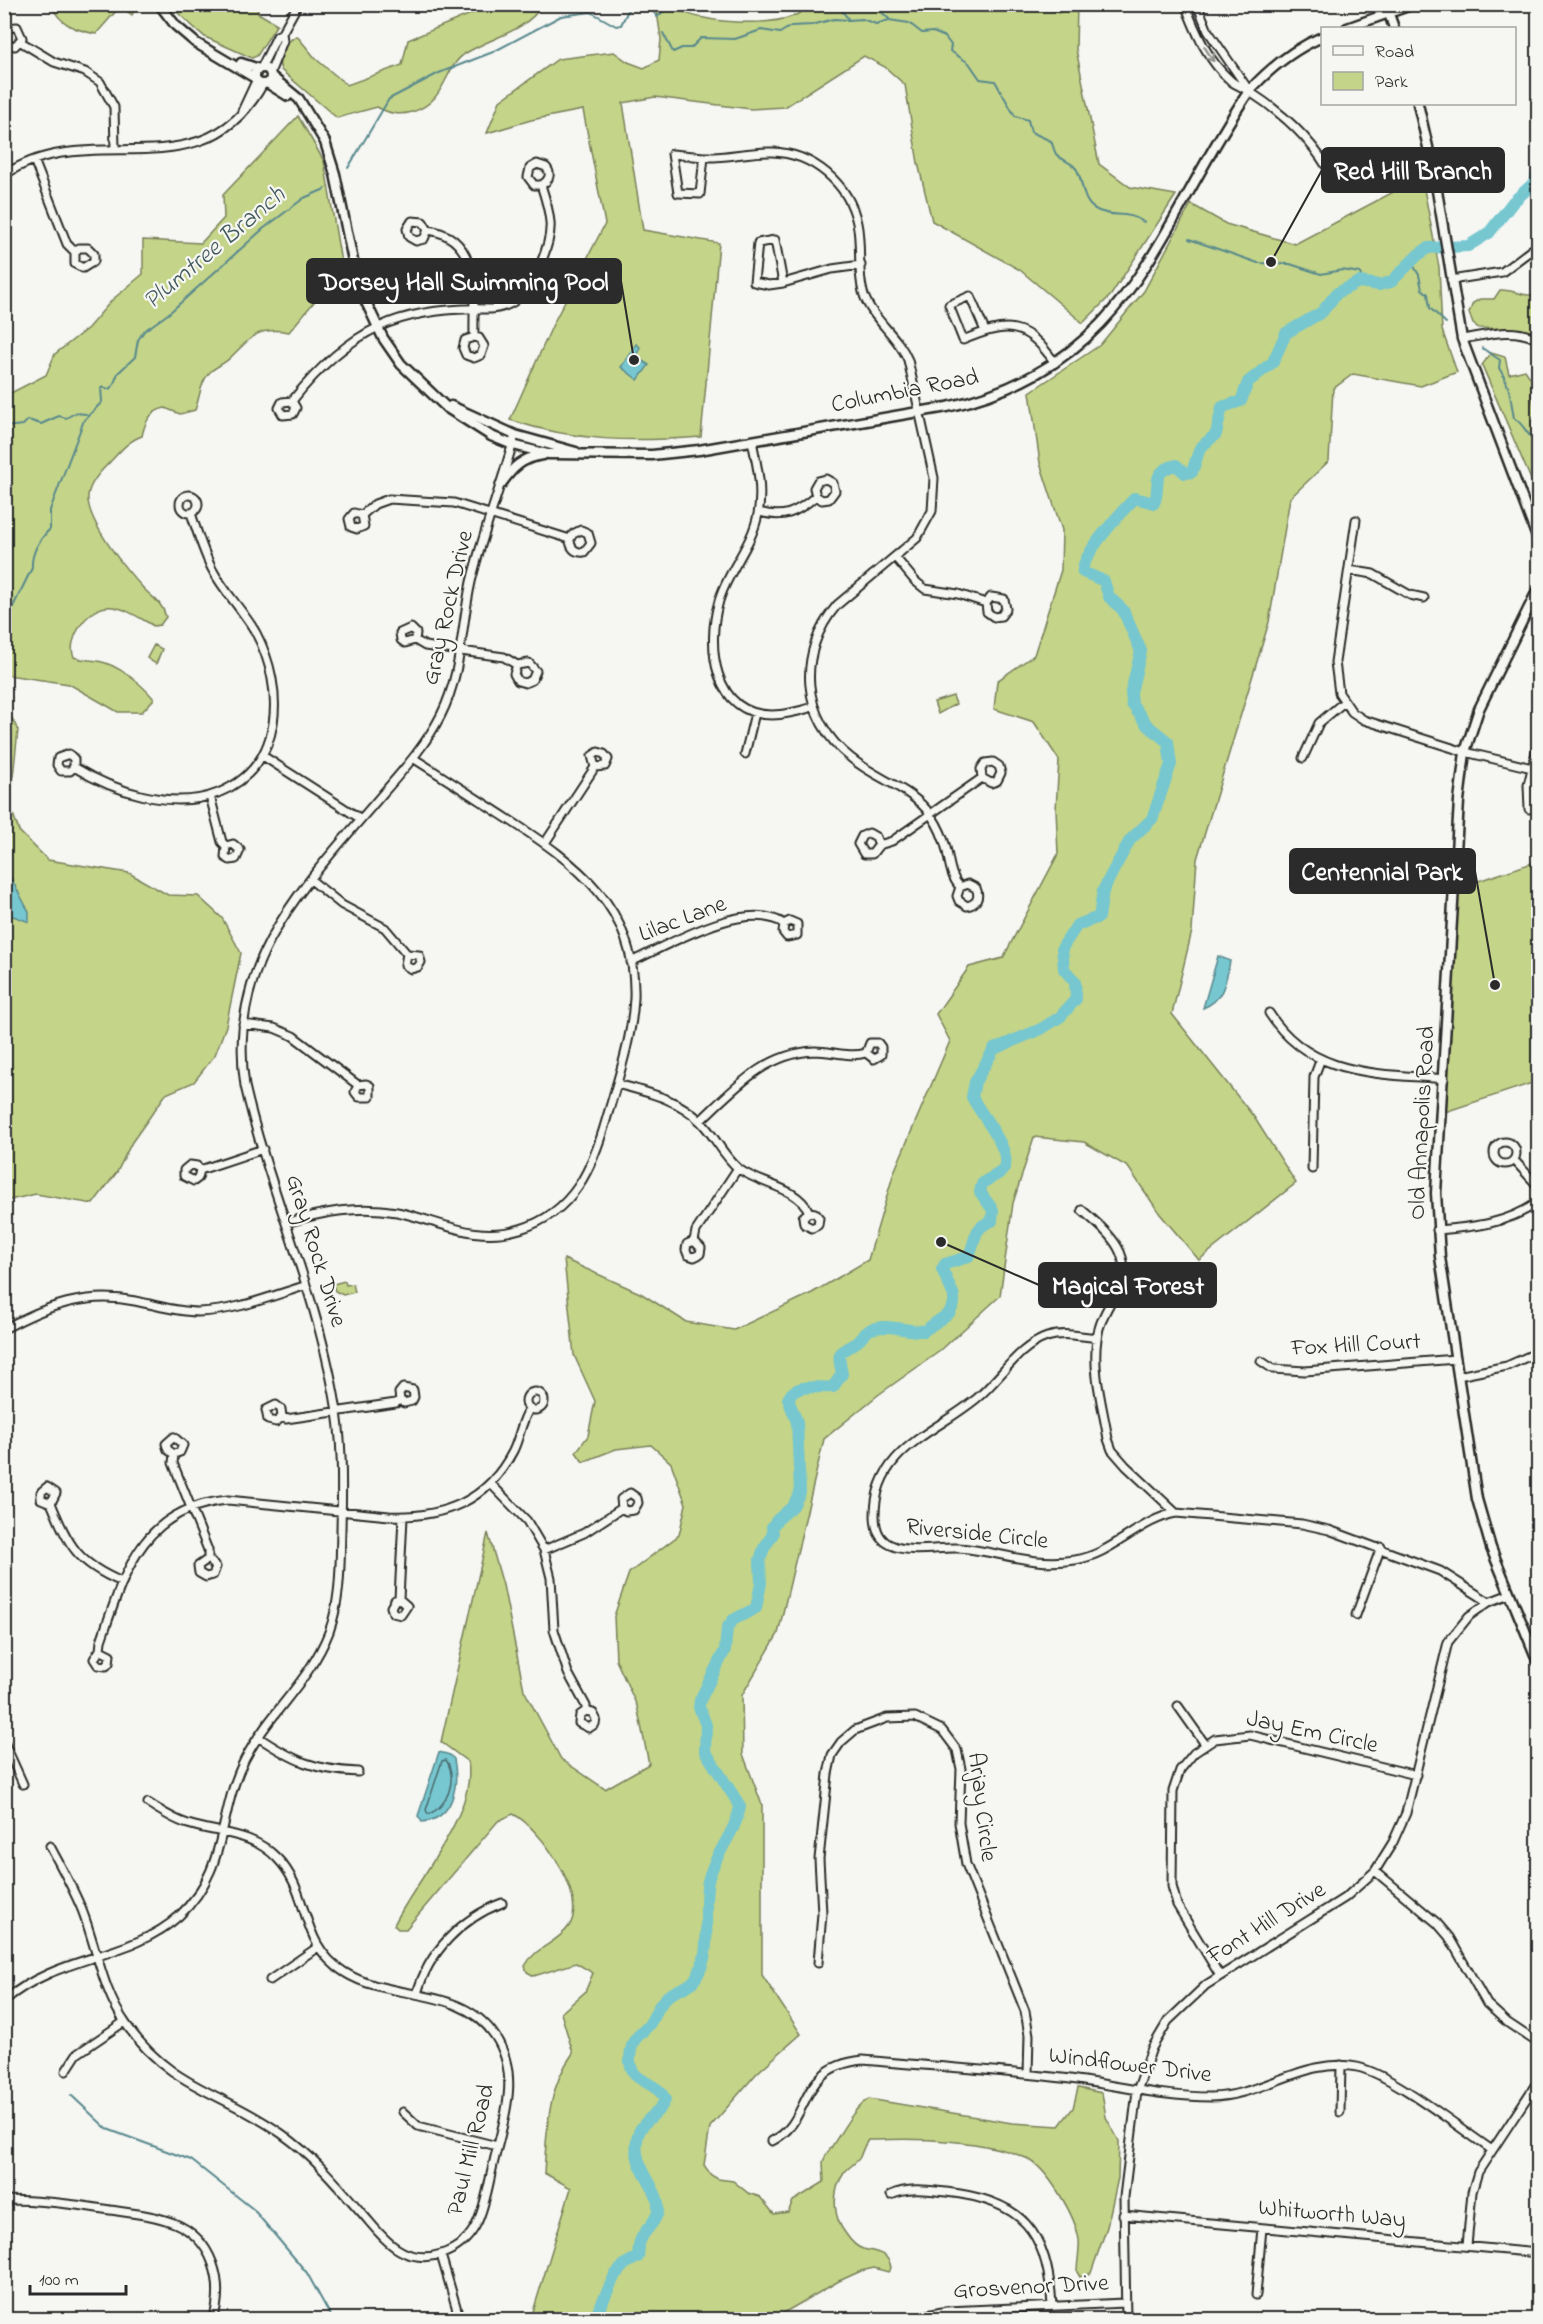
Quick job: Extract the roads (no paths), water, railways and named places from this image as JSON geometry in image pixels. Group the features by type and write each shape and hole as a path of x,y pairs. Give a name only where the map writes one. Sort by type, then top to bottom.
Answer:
{"street":[{"name":"Columbia Road","path":"159,4 180,30 207,50 218,58 264,79 307,112 331,156 352,263 376,327 401,364 460,418 513,445 548,454 652,455 752,441 919,412 984,398 1024,381 1055,363 1092,333 1129,292 1249,91 1261,77 1285,59 1321,38"},
{"path":"264,79 260,68 298,4"},
{"path":"1185,4 1200,39 1218,68 1231,82 1249,91 1311,143 1333,178"},
{"path":"1197,4 1208,31 1249,91"},
{"path":"1385,4 1394,27"},
{"path":"1350,27 1414,4"},
{"path":"4,28 17,27 22,34 21,42"},
{"path":"4,175 34,160 67,152 178,148 194,145 219,134 242,111 264,79 283,41 282,33"},
{"path":"4,44 12,47 21,42"},
{"path":"21,42 54,62 85,72 100,82 114,107 115,149"},
{"name":"Columbia Road","path":"207,50 260,68"},
{"path":"1419,105 1462,339 1539,540"},
{"path":"704,157 700,194 678,193 672,154 704,157 772,152 798,156 816,165 840,186 851,205 857,225 863,292 868,303 906,354 934,478 935,501 924,529 895,557 837,605 823,624 814,645 809,667 813,707 830,737 845,753 861,766 903,788 930,814 944,841 953,878 960,888"},
{"path":"34,160 67,244 75,252"},
{"path":"292,401 327,362 376,327 416,313 491,309 510,304 529,284 543,256 550,235 550,223 542,185"},
{"path":"428,230 451,239 468,258 472,277 474,337"},
{"path":"783,282 775,240 758,243 754,282 769,285 783,282 832,269 861,265"},
{"path":"1451,280 1502,272 1539,245"},
{"path":"985,331 970,296 949,305 963,339 1006,327 1020,329 1041,343 1055,363"},
{"path":"1462,339 1510,332 1521,333 1539,340"},
{"name":"Columbia Road","path":"432,394 479,420 515,435 581,454"},
{"name":"Gray Rock Drive","path":"4,2001 51,1971 143,1940 179,1915 208,1879 224,1831 234,1785 258,1737 311,1668 330,1629 340,1578 342,1510 338,1413 326,1358 245,1086 241,1054 243,1024 249,988 262,953 280,919 414,758 442,714 452,687 460,651 468,594 515,435"},
{"path":"752,441 759,486 759,512 748,544 722,592 714,638 714,662 720,681 735,701 755,713 782,714 813,707"},
{"path":"501,484 522,460 548,454"},
{"path":"759,512 773,516 789,515 816,496"},
{"path":"362,515 375,504 398,498 454,503 491,512 570,539"},
{"path":"74,767 102,783 132,792 182,799 210,796 241,780 263,756 271,736 275,710 271,670 254,630 212,570 191,513"},
{"path":"1356,520 1335,662 1336,683 1344,702 1352,712 1376,725 1466,752 1532,768"},
{"path":"895,557 915,581 925,589 965,595 986,603"},
{"path":"1349,570 1373,574 1410,595 1424,598"},
{"name":"Old Annapolis Road","path":"1539,589 1479,709 1466,752 1459,801 1444,1079 1437,1154 1437,1230 1477,1499 1491,1548 1539,1662"},
{"path":"415,640 424,646 504,657 517,665"},
{"path":"1303,758 1319,723 1344,702"},
{"path":"745,754 755,713"},
{"path":"1528,809 1532,768 1539,744"},
{"path":"263,756 361,819"},
{"path":"285,1223 331,1211 367,1209 403,1214 452,1230 477,1234 499,1234 531,1225 561,1207 583,1181 595,1158 617,1084 633,1012 631,962 619,927 601,894 582,871 545,843 414,758"},
{"path":"545,843 595,767"},
{"path":"879,845 892,842 982,778"},
{"path":"210,796 220,838 226,846"},
{"path":"311,880 342,905 385,928 407,954"},
{"name":"Lilac Lane","path":"631,962 727,921 761,917 772,918 784,924"},
{"path":"1269,1013 1287,1038 1320,1061 1372,1072 1444,1079"},
{"path":"243,1024 274,1028 293,1036 358,1085"},
{"path":"700,1121 749,1075 778,1059 815,1051 853,1055 866,1053"},
{"path":"1312,1169 1314,1084 1320,1061"},
{"path":"617,1084 663,1097 700,1121 738,1168 792,1194 806,1204 809,1212"},
{"path":"200,1170 263,1149"},
{"path":"1514,1160 1539,1186"},
{"path":"694,1241 702,1222 738,1168"},
{"path":"1437,1230 1489,1224 1520,1213 1539,1202"},
{"path":"1082,1210 1113,1238 1124,1260 1122,1279 1103,1317 1097,1338 1096,1369 1108,1439 1113,1450 1126,1466 1176,1513 1302,1524 1329,1530 1381,1547 1440,1572 1489,1602"},
{"path":"4,1329 49,1307 85,1299 119,1298 176,1310 212,1311 244,1305 304,1286"},
{"name":"Riverside Circle","path":"1097,1338 1059,1335 1037,1342 1018,1357 978,1398 900,1453 884,1472 880,1482 875,1508 876,1529 884,1541 898,1548 957,1548 1023,1561 1051,1563 1092,1556 1162,1515 1176,1513"},
{"path":"1458,1376 1500,1368 1539,1352"},
{"name":"Fox Hill Court","path":"1261,1361 1272,1369 1305,1371 1456,1359"},
{"path":"282,1417 291,1419 338,1413 390,1405 400,1400"},
{"path":"100,1650 101,1641 131,1561 165,1521 190,1509 228,1500 403,1517 428,1516 452,1509 475,1496 490,1483 513,1450 530,1408"},
{"path":"174,1454 173,1463 208,1550 208,1559"},
{"path":"490,1483 527,1521 544,1550 551,1578 554,1630 562,1659 586,1711"},
{"path":"51,1503 65,1536 76,1554 91,1567 122,1582"},
{"path":"544,1550 584,1533 622,1508"},
{"path":"399,1599 403,1517"},
{"path":"1356,1615 1381,1547"},
{"name":"Font Hill Drive","path":"1126,2319 1123,2215 1137,2091 1152,2048 1168,2021 1191,1997 1220,1976 1338,1902 1375,1871 1393,1842 1406,1813 1448,1642 1461,1623 1489,1602 1510,1594"},
{"path":"1178,1706 1204,1744 1180,1770 1173,1791 1172,1879 1178,1905 1220,1976"},
{"name":"Arjay Circle","path":"818,1963 822,1913 819,1859 832,1755 848,1735 862,1727 900,1716 926,1720 942,1730 957,1750 961,1769 959,1823 966,1864 1025,2011 1029,2035 1028,2074"},
{"name":"Jay Em Circle","path":"1204,1744 1225,1737 1250,1736 1416,1775"},
{"path":"258,1737 304,1765 327,1770 357,1772"},
{"path":"4,1742 23,1784"},
{"name":"Paul Mill Road","path":"148,1803 180,1821 224,1831 259,1843 279,1860 294,1882 306,1924 318,1947 337,1967 358,1979 453,2003 474,2015 495,2036 501,2047 510,2085 497,2146 477,2223 458,2247 441,2255"},
{"path":"50,1846 82,1910 111,1997 124,2022 147,2051 179,2077 260,2119 305,2151 398,2250 423,2258 441,2255 460,2319"},
{"path":"1375,1871 1437,1923 1449,1937 1487,2004 1508,2023 1539,2043"},
{"path":"417,1994 426,1967 437,1952 477,1914 502,1903"},
{"path":"270,1980 318,1947"},
{"path":"66,2071 77,2054 124,2022"},
{"name":"Windflower Drive","path":"772,2141 785,2131 821,2075 841,2063 863,2060 1028,2074 1137,2091 1226,2096 1316,2069 1341,2065 1376,2074 1492,2150"},
{"path":"1340,2112 1341,2065"},
{"path":"1467,2246 1474,2182 1492,2150 1539,2081"},
{"path":"403,2112 418,2126 497,2146"},
{"path":"891,2194 915,2189 965,2194 980,2196 1008,2209 1020,2218 1040,2242 1048,2264 1052,2306"},
{"path":"4,2200 49,2201 83,2205 164,2219 184,2228 201,2243 214,2264 219,2294 213,2319"},
{"name":"Whitworth Way","path":"1123,2215 1539,2253"},
{"path":"1256,2295 1262,2228"},
{"name":"Grosvenor Drive","path":"903,2319 946,2311 1125,2303"},
{"path":"992,2309 993,2319"}],"water":[{"path":"636,344 640,347 636,357 649,365 638,380 621,367"},
{"path":"5,867 29,912 29,922 5,913"},
{"path":"1218,956 1230,961 1225,983 1216,1000 1203,1008"},
{"path":"439,1752 450,1755 454,1759 455,1790 448,1808 441,1815 422,1822 418,1816"}],"waterway":[{"name":"Plumtree Branch","path":"348,168 389,99 439,73 493,52 561,16 591,12 616,26 621,25 630,6 635,4"},
{"name":"Plumtree Branch","path":"645,4 649,5 657,17 672,4"},
{"name":"Plumtree Branch","path":"801,4 810,4"},
{"name":"Plumtree Branch","path":"822,4 829,4"},
{"path":"837,4 849,20 862,19 876,24 889,20 909,23 922,33 933,32 945,37 951,45 950,51 969,63 980,79 995,81 1015,116 1028,120 1031,132 1051,141 1056,154 1076,169 1086,200 1093,208 1105,213 1131,216 1144,222"},
{"path":"873,4 889,19"},
{"name":"Plumtree Branch","path":"663,33 673,52 682,48 691,48 701,38 735,39 761,30 780,33 791,26 812,25 834,19 849,20"},
{"path":"594,2320 615,2275 625,2264 638,2257 640,2241 658,2211 658,2202 641,2166 636,2144 641,2127 660,2109 665,2100 657,2089 635,2074 630,2061 632,2045 648,2026 665,1999 690,1984 701,1968 706,1944 708,1881 738,1816 740,1806 705,1751 706,1725 699,1707 700,1700 725,1650 727,1628 733,1620 756,1608 761,1583 760,1560 773,1534 772,1527 793,1506 800,1492 797,1422 788,1399 796,1390 802,1388 833,1387 842,1374 840,1354 871,1329 891,1327 924,1331 949,1313 954,1304 954,1296 942,1269 945,1264 968,1257 978,1231 992,1221 993,1210 980,1192 982,1184 1002,1171 1006,1161 1000,1143 972,1097 975,1082 994,1049 1041,1029 1060,1017 1076,999 1075,982 1064,969 1062,948 1077,925 1099,917 1103,891 1130,840 1152,819 1171,764 1168,742 1147,725 1132,704 1131,692 1141,651 1123,610 1109,597 1104,581 1083,572 1084,565 1103,534 1135,498 1154,503 1159,476 1162,472 1176,465 1185,473 1192,472 1200,448 1216,434 1222,407 1241,401 1248,382 1273,362 1286,333 1322,312 1337,293 1359,282 1379,285 1391,282 1428,248 1468,246 1489,233 1513,202 1535,182 1538,172"},
{"name":"Plumtree Branch","path":"4,625 32,568 37,547 50,529 50,510 84,420 102,402 101,387 109,389 113,386 118,373 135,357 138,340 144,331 168,314 263,229 304,198 325,189"},
{"path":"1189,239 1258,263 1290,264 1321,274 1342,270 1360,273 1363,283"},
{"path":"1411,261 1419,275 1422,289 1428,294 1430,308 1446,323"},
{"path":"1482,348 1500,360 1499,368 1508,387 1514,418 1538,444"},
{"path":"4,427 23,425 28,420 41,424 59,416 66,418 75,413 86,414"},
{"path":"71,2095 107,2129 191,2160 253,2209 307,2273 333,2320"}],"place":[{"name":"Red Hill Branch","path":"1271,262"},
{"name":"Dorsey Hall Swimming Pool","path":"634,360"},
{"name":"Centennial Park","path":"1495,985"},
{"name":"Magical Forest","path":"941,1242"}]}
